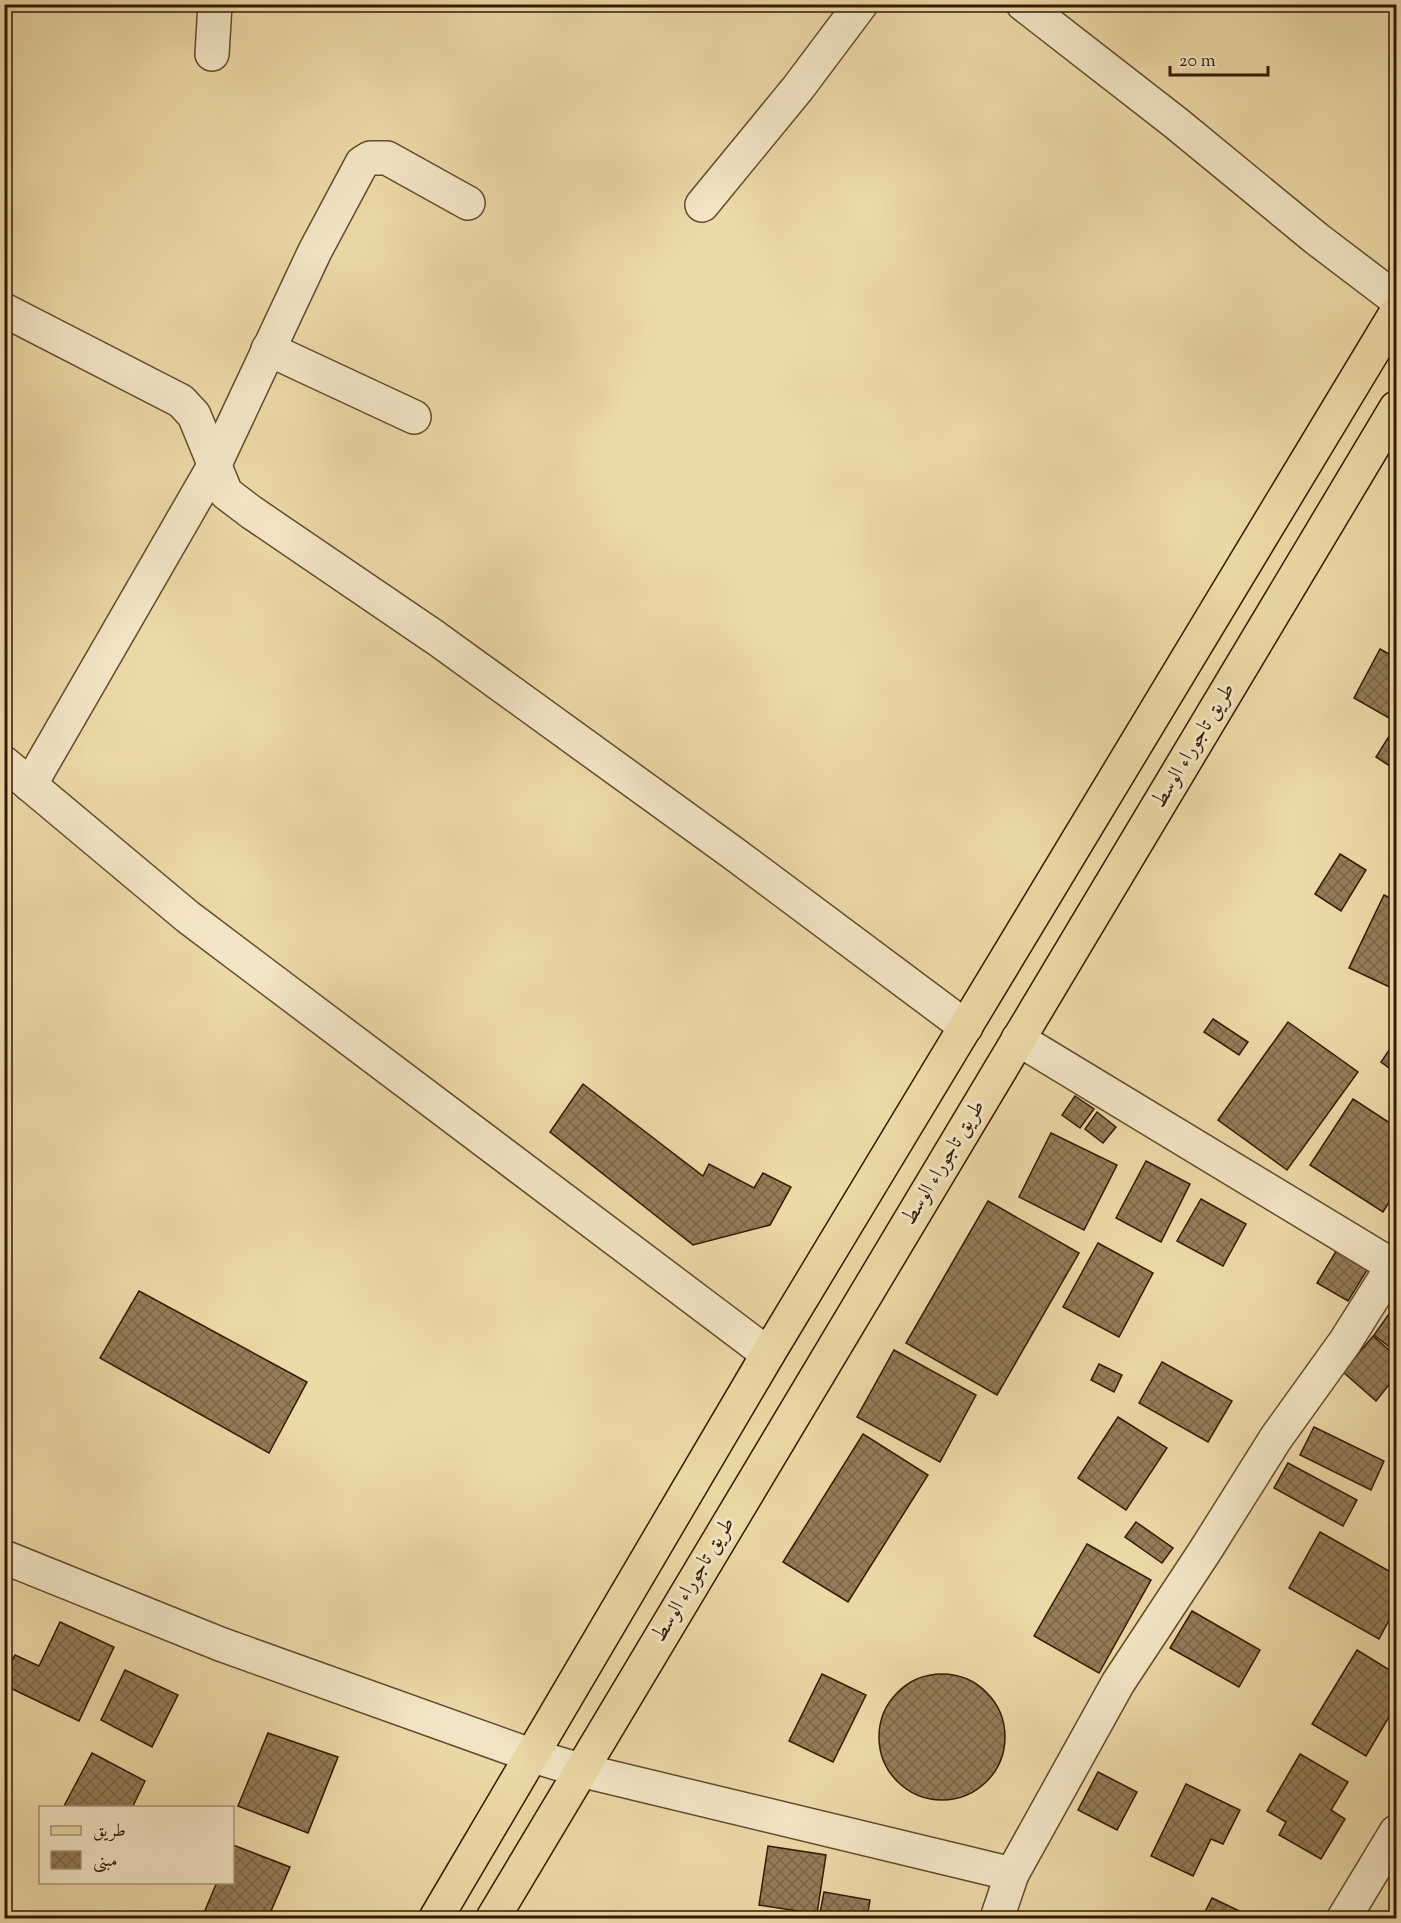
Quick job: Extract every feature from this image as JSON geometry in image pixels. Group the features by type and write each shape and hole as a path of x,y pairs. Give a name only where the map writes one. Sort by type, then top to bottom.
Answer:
{"main road":[{"path":"436,1918 768,1354 1396,313"},
{"name":"طريق تاجوراء الوسط","path":"493,1918 1396,408"}],"street":[{"path":"212,54 215,4"},
{"path":"702,205 798,88 861,4"},
{"path":"1023,4 1176,123 1317,239 1396,299"},
{"path":"30,785 214,466 315,251 362,163 370,158 387,159 468,203"},
{"path":"4,310 181,401 194,415 226,493 465,659 733,853 966,1027"},
{"path":"268,349 414,417"},
{"path":"4,763 188,917 768,1354"},
{"path":"997,1918 1012,1874 1118,1683 1276,1438 1345,1342 1395,1264 1018,1039"},
{"path":"4,1557 220,1644 533,1756 580,1770 1012,1874"},
{"path":"1344,1918 1396,1832"}],"building":[{"path":"1380,649 1396,658 1396,722 1354,698"},
{"path":"1391,733 1396,737 1396,770 1376,757"},
{"path":"1396,800 1396,816 1390,812"},
{"path":"1340,854 1366,870 1341,911 1315,894"},
{"path":"1384,895 1396,901 1396,990 1349,968"},
{"path":"1213,1019 1248,1042 1239,1055 1204,1032"},
{"path":"1288,1022 1358,1072 1287,1170 1218,1120"},
{"path":"1396,1040 1396,1073 1381,1062"},
{"path":"583,1084 703,1176 709,1164 754,1188 763,1173 791,1187 770,1225 693,1245 550,1132"},
{"path":"1075,1096 1094,1109 1080,1128 1062,1115"},
{"path":"1353,1099 1396,1127 1396,1191 1383,1212 1310,1165"},
{"path":"1097,1112 1116,1127 1103,1143 1085,1129"},
{"path":"1051,1133 1117,1165 1084,1230 1019,1197"},
{"path":"1146,1161 1190,1184 1161,1242 1116,1218"},
{"path":"1201,1199 1246,1224 1223,1266 1177,1241"},
{"path":"988,1201 1079,1253 997,1395 906,1343"},
{"path":"1098,1243 1153,1273 1119,1337 1063,1307"},
{"path":"1338,1248 1369,1267 1348,1301 1317,1283"},
{"path":"139,1291 307,1382 269,1453 100,1358"},
{"path":"1396,1304 1396,1352 1374,1335"},
{"path":"1373,1336 1396,1356 1396,1376 1376,1401 1343,1372"},
{"path":"894,1350 976,1395 940,1462 857,1417"},
{"path":"1162,1362 1232,1401 1208,1442 1139,1403"},
{"path":"1099,1364 1122,1375 1114,1392 1091,1380"},
{"path":"1118,1417 1167,1448 1126,1510 1078,1478"},
{"path":"1314,1427 1384,1461 1371,1490 1300,1455"},
{"path":"863,1434 928,1475 848,1602 783,1562"},
{"path":"1288,1463 1357,1500 1343,1526 1274,1488"},
{"path":"1396,1513 1396,1532 1389,1528"},
{"path":"1136,1522 1173,1548 1162,1563 1125,1537"},
{"path":"1320,1532 1396,1575 1396,1607 1379,1639 1289,1588"},
{"path":"1087,1544 1151,1580 1099,1673 1034,1636"},
{"path":"1192,1611 1260,1650 1239,1687 1170,1648"},
{"path":"60,1622 114,1647 79,1721 4,1685 4,1677 15,1655 39,1666"},
{"path":"1357,1650 1396,1674 1396,1705 1366,1756 1312,1724"},
{"path":"125,1670 178,1695 152,1747 101,1720"},
{"path":"822,1674 866,1695 833,1762 789,1741"},
{"path":"942,1674 966,1679 987,1692 1000,1713 1005,1737 1000,1761 987,1782 966,1795 942,1800 918,1795 897,1782 884,1761 879,1737 884,1713 897,1692 918,1679"},
{"path":"268,1733 338,1757 308,1833 238,1806"},
{"path":"92,1753 145,1781 133,1806 64,1806"},
{"path":"1300,1754 1348,1782 1331,1810 1345,1819 1321,1859 1279,1835 1286,1822 1267,1811"},
{"path":"1098,1772 1137,1792 1117,1830 1078,1810"},
{"path":"1186,1784 1240,1810 1223,1844 1211,1839 1193,1876 1151,1856"},
{"path":"234,1845 290,1867 268,1918 211,1918 203,1915 216,1884 234,1884"},
{"path":"768,1846 826,1855 817,1914 759,1905"},
{"path":"824,1892 870,1900 867,1918 819,1918"},
{"path":"1212,1898 1254,1918 1202,1918"}]}
